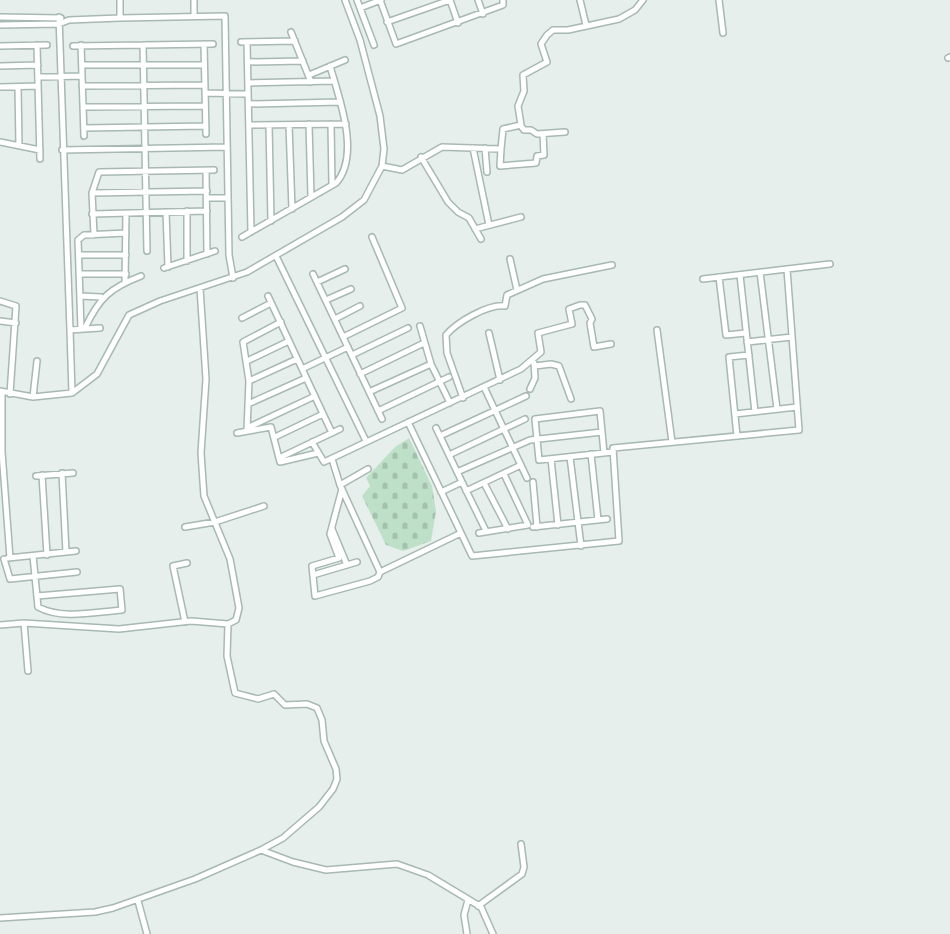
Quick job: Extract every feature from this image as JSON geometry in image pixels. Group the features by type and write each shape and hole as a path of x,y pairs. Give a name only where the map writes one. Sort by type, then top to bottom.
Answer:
{"street":[{"path":"120,0 120,18"},
{"path":"194,0 194,16"},
{"path":"77,572 10,579 5,559 1,392 10,390 33,396 72,392 97,374 129,316 149,305 200,288 276,256 358,206 370,192 382,166 384,149 380,116 360,40 346,0"},
{"path":"357,0 374,45"},
{"path":"360,8 380,0 396,44 503,6 503,0"},
{"path":"387,22 450,0 458,23"},
{"path":"478,0 483,14"},
{"path":"580,0 586,25"},
{"path":"565,132 537,134 531,130 524,130 521,126 518,106 524,91 523,75 547,62 541,44 543,40 553,30 568,30 620,19 635,10 643,0"},
{"path":"719,0 722,33"},
{"path":"0,17 59,17 69,20 225,16 228,198 232,275"},
{"path":"59,17 62,150 70,330 70,385 72,392"},
{"path":"0,25 59,24 69,20"},
{"path":"291,32 311,82"},
{"path":"241,42 295,41"},
{"path":"247,42 251,232"},
{"path":"0,46 47,44"},
{"path":"204,44 206,134"},
{"path":"73,46 213,44"},
{"path":"37,45 40,159"},
{"path":"81,45 84,136"},
{"path":"143,45 147,251"},
{"path":"309,75 345,60"},
{"path":"248,62 303,61"},
{"path":"82,64 204,64"},
{"path":"0,66 38,66"},
{"path":"242,237 332,186 340,179 346,165 346,124 330,66"},
{"path":"38,77 82,76"},
{"path":"248,83 334,81"},
{"path":"82,86 205,85"},
{"path":"0,88 38,86"},
{"path":"18,87 20,146"},
{"path":"205,93 248,94"},
{"path":"248,104 340,102"},
{"path":"83,107 205,106"},
{"path":"309,124 311,197"},
{"path":"331,124 332,186"},
{"path":"249,125 346,124"},
{"path":"269,125 270,221"},
{"path":"289,125 292,208"},
{"path":"84,128 206,126"},
{"path":"521,126 503,129 500,166 536,163 537,156 544,155 543,134"},
{"path":"0,142 40,150"},
{"path":"382,166 402,170 442,146 501,149"},
{"path":"62,150 227,147"},
{"path":"473,148 489,226"},
{"path":"485,148 486,172"},
{"path":"421,157 448,202 458,212 466,215 481,239"},
{"path":"206,170 207,254"},
{"path":"94,235 92,192 98,174 101,171 214,170"},
{"path":"92,192 207,190"},
{"path":"207,198 228,198"},
{"path":"187,211 187,261"},
{"path":"92,214 207,211"},
{"path":"166,212 166,268 215,251"},
{"path":"126,214 126,282"},
{"path":"475,228 521,218"},
{"path":"83,328 78,240 82,236 126,233"},
{"path":"343,337 402,308 372,237"},
{"path":"79,256 126,254"},
{"path":"276,256 366,441"},
{"path":"510,259 517,290"},
{"path":"703,279 830,264"},
{"path":"463,398 447,353 446,335 462,320 499,306 505,306 506,296 543,279 612,265"},
{"path":"317,282 345,269"},
{"path":"408,422 474,556 619,541 613,448 799,430 787,269"},
{"path":"760,272 777,410"},
{"path":"80,274 126,274"},
{"path":"313,274 382,420"},
{"path":"740,275 755,412"},
{"path":"83,328 102,297 126,282 141,276"},
{"path":"719,277 726,335 746,333"},
{"path":"0,625 24,623 119,629 184,622 228,624 236,620 238,608 230,559 204,496 201,462 206,379 200,288"},
{"path":"326,300 351,289"},
{"path":"80,296 102,297"},
{"path":"268,296 332,433"},
{"path":"0,301 16,305 10,390"},
{"path":"242,318 272,303"},
{"path":"530,389 535,378 534,363 541,352 538,333 572,324 569,309 580,304 586,305 592,319 590,323 594,347 612,344"},
{"path":"335,318 360,306"},
{"path":"0,321 16,322"},
{"path":"247,429 249,381 244,340 280,322"},
{"path":"420,326 431,364 450,403"},
{"path":"70,330 100,328"},
{"path":"352,356 408,328"},
{"path":"657,330 672,442"},
{"path":"490,333 500,380"},
{"path":"747,342 792,337"},
{"path":"247,361 289,341"},
{"path":"360,374 424,343"},
{"path":"302,369 348,347"},
{"path":"737,436 728,357 749,355"},
{"path":"33,396 37,360"},
{"path":"249,381 297,360"},
{"path":"312,442 323,462 332,459 366,441 463,398 534,363 559,366 571,399"},
{"path":"369,392 431,364"},
{"path":"248,404 306,378"},
{"path":"378,411 449,378"},
{"path":"484,387 527,478"},
{"path":"237,433 315,396"},
{"path":"440,436 526,396"},
{"path":"735,414 797,407"},
{"path":"604,453 600,411 535,419 539,460 591,454 604,453 613,452"},
{"path":"274,437 323,414"},
{"path":"449,454 525,419"},
{"path":"247,429 270,426 273,429 281,462 318,453"},
{"path":"436,428 486,532"},
{"path":"279,458 340,429"},
{"path":"458,472 513,447 537,440 602,432"},
{"path":"591,454 598,520"},
{"path":"570,457 581,546"},
{"path":"332,459 341,487 380,572"},
{"path":"551,459 558,525"},
{"path":"466,491 521,465"},
{"path":"368,469 341,487 330,534 339,558 314,565 314,594 316,596 370,581 378,577 380,572 461,533"},
{"path":"47,554 39,475 73,473"},
{"path":"62,474 66,552"},
{"path":"479,533 528,525 504,474"},
{"path":"441,492 462,482"},
{"path":"533,482 535,527 607,520"},
{"path":"484,483 508,529"},
{"path":"185,527 215,522 264,506"},
{"path":"332,529 347,565"},
{"path":"5,559 76,552"},
{"path":"33,556 36,596 38,607 49,613 122,610 120,589 36,596"},
{"path":"313,575 357,562"},
{"path":"184,622 173,566 187,563"},
{"path":"24,623 28,671"},
{"path":"6,918 95,912 138,901 195,879 283,838 319,807 333,789 337,779 336,769 326,748 322,731 322,720 318,708 307,704 285,705 274,694 258,699 235,693 227,656 228,624"},
{"path":"478,906 522,874 524,867 521,844"},
{"path":"260,850 293,862 326,870 397,864 407,866 428,875 478,906 487,916 493,934"},
{"path":"467,934 464,914 468,900"},
{"path":"138,901 147,934"}],"green space":[{"path":"409,438 432,486 436,511 431,541 403,551 386,545 362,496 370,486 366,478 395,447"}]}
